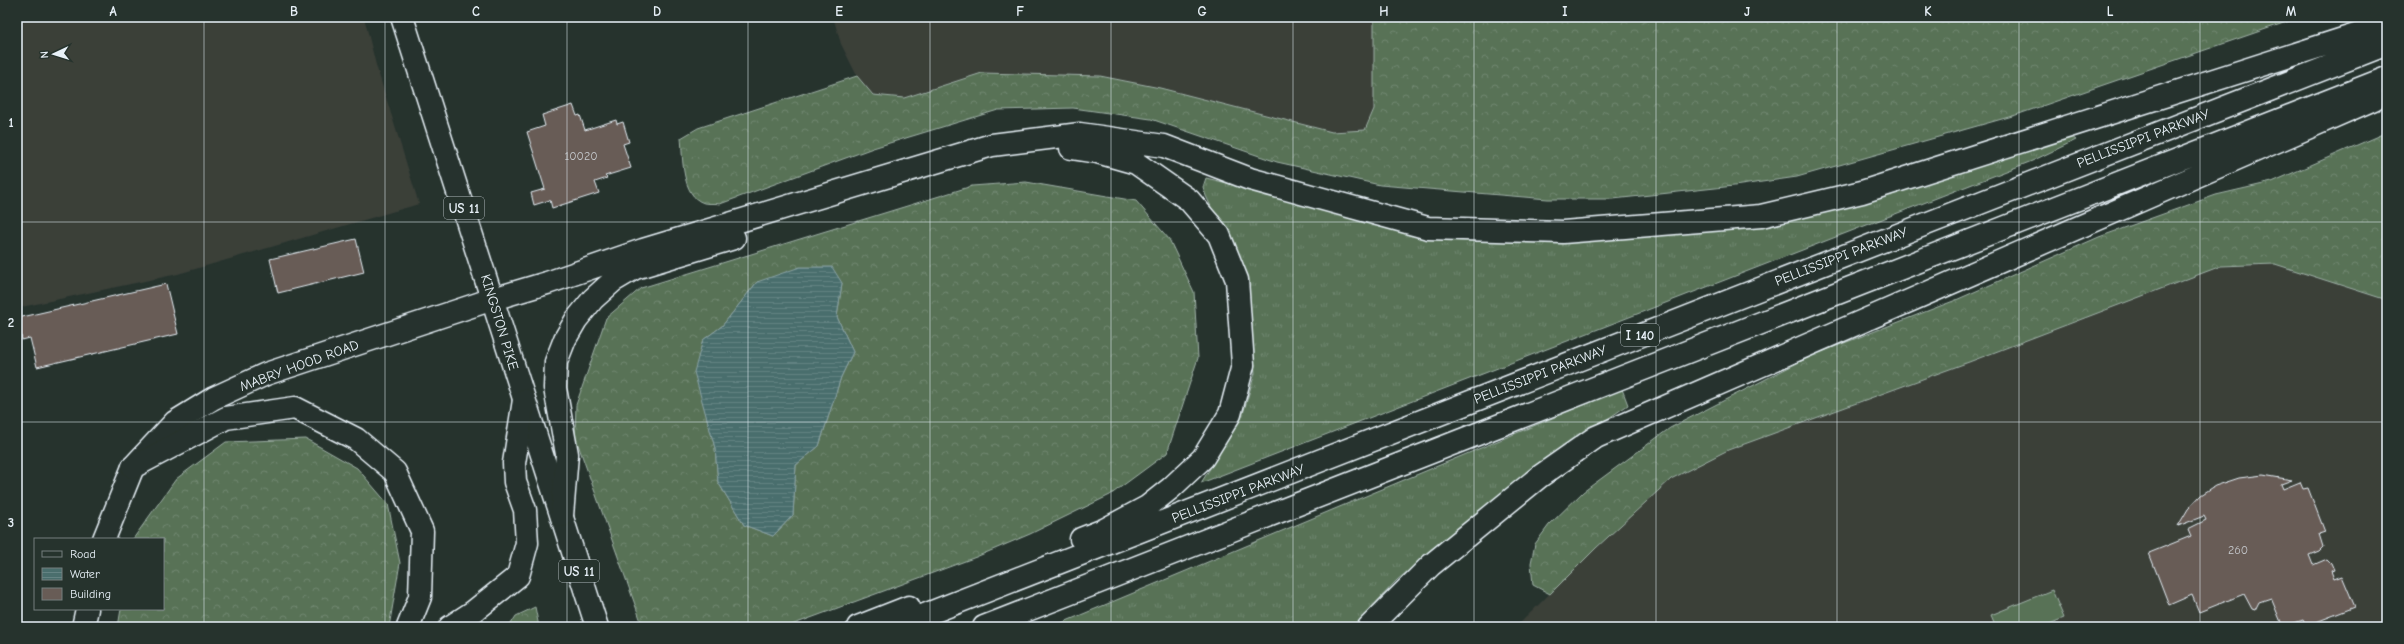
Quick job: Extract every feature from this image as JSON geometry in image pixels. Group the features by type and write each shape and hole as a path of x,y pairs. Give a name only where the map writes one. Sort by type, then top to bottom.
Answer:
{"main road":[{"name":"KINGSTON PIKE","path":"402,17 494,299 524,400 597,627"},
{"name":"MABRY HOOD ROAD","path":"104,538 133,467 175,422 214,398 266,374 494,299 548,283 643,250 992,144 1080,134 1164,146 1250,179 1428,228 1563,232 1762,216 1862,192 2387,25"},
{"name":"PELLISSIPPI PARKWAY","path":"894,627 2387,44"},
{"name":"I 140","path":"984,627 2387,78"},
{"path":"1369,627 1431,565 1539,477 1596,437 2387,93"},
{"path":"562,516 566,454 555,388 556,362 565,339 576,320 593,299 613,281 636,268 1002,153 1035,148 1072,148 1097,152 1136,163 1189,200 1219,235 1237,280 1243,365 1230,414 1203,458 1165,493 1126,519 1104,530 858,627"},
{"path":"450,627 473,612 518,576 527,543 525,510 516,482 514,463 524,400"},
{"path":"133,467 226,418 295,408 356,439 395,472 422,531 420,597 408,627"},
{"path":"83,627 87,610"}],"shaded area":[{"path":"17,17 364,17 376,65 419,204 178,274 17,308"},
{"path":"833,17 1374,17 1374,109 1365,130 1332,132 1160,88 1100,76 982,73 904,98 873,95 857,76 841,44"},
{"path":"2275,264 2387,300 2387,627 1516,627 1596,548 1671,479 1728,450 1969,362 2221,266"}],"green space":[{"path":"1374,17 2301,17 2016,115 1797,177 1734,186 1613,199 1548,199 1380,185 1277,162 1151,119 1073,108 998,110 873,148 720,204 704,203 696,199 691,193 687,184 683,165 681,138 698,128 857,76 873,95 904,98 982,73 1100,76 1160,88 1332,132 1365,130 1374,109"},
{"path":"2387,132 2387,300 2275,264 2221,266 1969,362 1728,450 1671,479 1596,548 1550,594 1533,585 1531,563 1535,544 1549,525 1583,492 1670,428 1813,355 1956,300 2099,237 2216,195 2272,182"},
{"path":"2068,134 2076,140 2032,161 1201,483 1242,417 1255,373 1247,283 1206,196 1203,187 1206,178 1441,234 1722,226"},
{"path":"1026,182 1136,201 1169,239 1194,292 1198,358 1167,453 1110,495 1030,534 976,557 786,627 643,627 575,436 576,405 606,318 641,288 972,186","holes":["757,282 842,283 837,317 853,352 841,377 819,446 796,465 793,515 773,536 744,525 718,482 715,448 695,372 703,340 722,326"]},
{"path":"1622,389 1628,405 1534,469 1397,580 1353,627 1052,627"},
{"path":"306,439 357,468 388,504 400,563 389,627 118,627 121,610 164,610 164,538 134,538 176,479 226,442"},
{"path":"2052,590 2064,618 2042,627 1996,627 1991,615"},
{"path":"535,607 539,627 509,627 516,616"}],"water":[{"path":"800,267 832,267 842,283 837,317 853,352 841,377 819,446 796,465 793,515 773,536 744,525 718,482 715,448 694,372 703,340 722,326 757,282"}],"building":[{"path":"573,105 577,116 580,115 585,130 616,120 617,124 623,122 629,142 623,144 631,168 605,176 607,178 595,182 599,193 552,208 550,200 534,205 531,193 545,189 527,132 545,126 542,115"},
{"path":"356,239 364,272 278,293 270,259"},
{"path":"166,284 178,334 37,367 30,338 22,340 18,318"},
{"path":"2263,475 2292,480 2281,484 2283,489 2300,482 2303,489 2308,488 2325,532 2319,534 2323,547 2319,551 2309,555 2313,565 2327,559 2331,563 2334,570 2331,571 2334,579 2342,576 2355,607 2306,626 2303,620 2283,627 2271,598 2259,602 2255,610 2252,609 2244,594 2199,612 2192,595 2169,605 2149,553 2191,536 2188,529 2206,520 2204,516 2178,526 2188,509 2201,495 2215,486 2239,478"}]}
